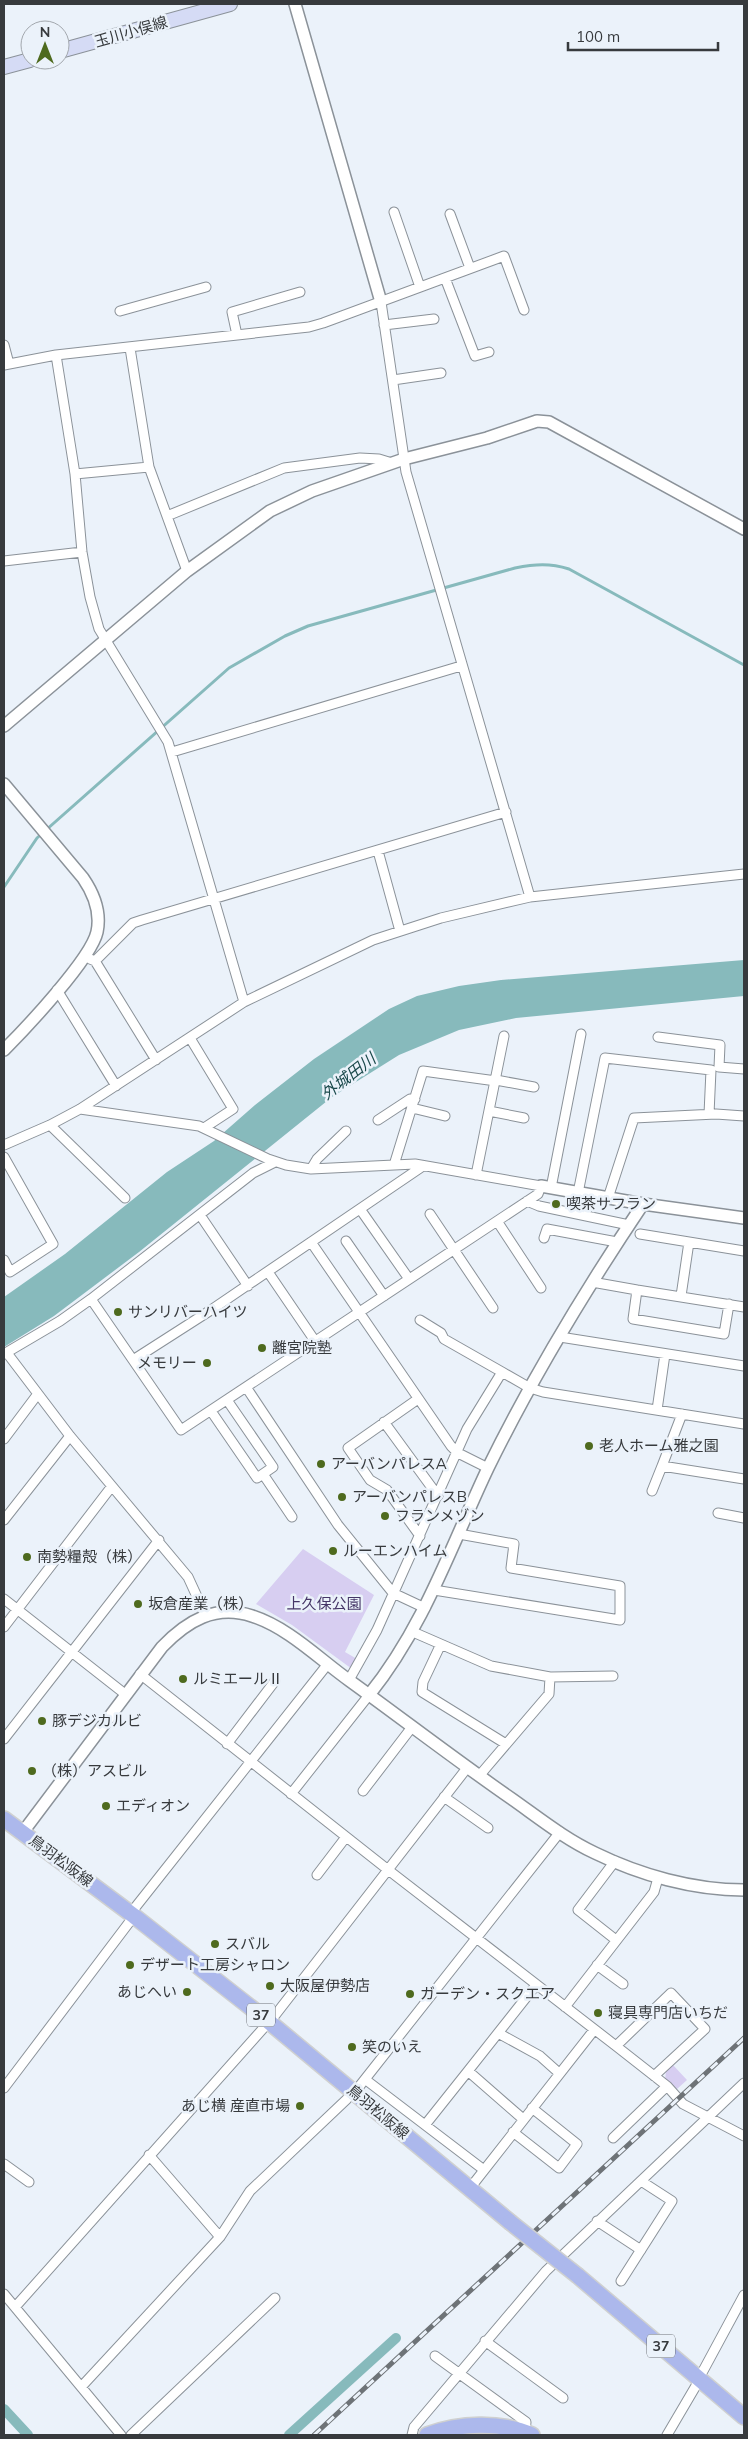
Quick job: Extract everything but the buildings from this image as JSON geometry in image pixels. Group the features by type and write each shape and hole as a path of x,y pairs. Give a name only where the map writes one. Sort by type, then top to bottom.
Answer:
{"main road":[{"name":"玉川小俣線","path":"70,48 230,4"},
{"path":"4,67 20,63"},
{"name":"鳥羽松阪線","path":"4,1819 132,1915 268,2021 578,2276 744,2417"},
{"path":"427,2435 441,2430 455,2432 483,2425 528,2434"}],"street":[{"path":"295,4 380,302 393,380 398,461 440,589 530,897"},
{"path":"394,212 420,287"},
{"path":"450,214 470,268"},
{"path":"4,345 6,365 56,355 130,348 323,323 504,256 524,310"},
{"path":"445,278 475,356 489,352"},
{"path":"120,311 206,287"},
{"path":"237,334 232,312 300,292"},
{"path":"384,325 434,319"},
{"path":"130,348 149,467 187,570"},
{"path":"56,355 74,474 82,552 92,605 99,629 158,724 172,752 244,1002"},
{"path":"393,380 441,373"},
{"path":"4,726 187,570 228,540 284,504 312,491 398,461 487,438 542,420 744,529"},
{"path":"167,516 284,468 360,458 398,461"},
{"path":"74,474 149,467"},
{"path":"4,561 82,552"},
{"path":"172,752 462,666"},
{"path":"4,784 91,890 96,903 98,920 90,959 156,1060"},
{"path":"4,1050 58,990 90,959 133,923 506,812"},
{"path":"378,851 400,931"},
{"path":"4,1145 50,1125 80,1109 244,1002 347,952 400,931 473,910 530,897 744,874"},
{"path":"58,990 116,1086"},
{"path":"91,1299 181,1430 546,1187 581,1034"},
{"path":"476,1175 504,1036"},
{"path":"658,1037 720,1044 719,1067 744,1069"},
{"path":"190,1038 233,1109 207,1129"},
{"path":"578,1193 605,1058 711,1070 709,1114"},
{"path":"394,1165 423,1071 534,1087"},
{"path":"378,1120 410,1099 413,1104 445,1116"},
{"path":"80,1109 207,1129 272,1161 311,1169 394,1165 423,1166 643,1204 744,1218"},
{"path":"490,1111 524,1118"},
{"path":"608,1198 634,1118 709,1114 744,1116"},
{"path":"50,1125 124,1198"},
{"path":"311,1169 317,1159 346,1131"},
{"path":"4,1157 53,1244 10,1272 4,1260"},
{"path":"205,1614 188,1577 159,1540 70,1436 5,1354 91,1299 253,1173 272,1161"},
{"path":"133,1360 248,1286 423,1166"},
{"path":"527,1201 539,1206 629,1225"},
{"path":"291,1794 387,1672 412,1632 434,1590 488,1468 530,1388 592,1282 643,1204"},
{"path":"360,1209 409,1279"},
{"path":"430,1214 493,1308"},
{"path":"200,1215 248,1286"},
{"path":"497,1221 541,1288"},
{"path":"544,1238 546,1229 617,1242"},
{"path":"640,1234 744,1251"},
{"path":"346,1241 384,1296"},
{"path":"311,1242 458,1453 488,1468"},
{"path":"681,1296 689,1242"},
{"path":"268,1272 315,1341"},
{"path":"592,1282 744,1307"},
{"path":"638,1290 633,1319 724,1334 729,1304"},
{"path":"420,1320 441,1333 444,1339 530,1388 744,1424"},
{"path":"560,1337 744,1366"},
{"path":"657,1410 665,1354"},
{"path":"349,1680 377,1630 468,1429 502,1372"},
{"path":"246,1387 338,1525 393,1593 425,1608"},
{"path":"4,1439 37,1395"},
{"path":"418,1398 348,1448 370,1480 387,1490 420,1536"},
{"path":"211,1410 257,1478 273,1467 228,1400"},
{"path":"652,1492 682,1414"},
{"path":"384,1422 438,1496"},
{"path":"4,1520 70,1436"},
{"path":"662,1466 744,1479"},
{"path":"263,1474 292,1517"},
{"path":"4,1628 112,1486"},
{"path":"718,1513 744,1518"},
{"path":"434,1590 620,1620 620,1586 511,1568 514,1544 459,1534"},
{"path":"4,1739 159,1540"},
{"path":"4,1599 125,1694"},
{"path":"23,1832 140,1674 174,1634 205,1614 228,1612 252,1616 291,1637 466,1768 560,1832 595,1853 658,1878 700,1887 744,1890"},
{"path":"412,1632 440,1646 491,1666 550,1677 613,1676"},
{"path":"440,1646 423,1682 422,1692 506,1744"},
{"path":"4,2088 132,1915 250,1761 327,1665"},
{"path":"140,1674 227,1744 667,2086 683,2104 744,2136"},
{"path":"479,1776 549,1694 550,1677"},
{"path":"227,1744 275,1681"},
{"path":"363,1791 412,1727"},
{"path":"16,2306 276,2014 466,1768"},
{"path":"444,1796 488,1828"},
{"path":"358,2088 560,1832"},
{"path":"317,1874 346,1837"},
{"path":"616,1861 578,1910 616,1940"},
{"path":"564,2007 654,1892 658,1878"},
{"path":"598,1964 623,1984"},
{"path":"425,2124 536,1985"},
{"path":"616,2046 671,1993 705,2029 654,2076"},
{"path":"474,2183 559,2072 594,2030"},
{"path":"498,2033 540,2056 559,2072"},
{"path":"468,2071 523,2119"},
{"path":"366,2080 484,2170"},
{"path":"412,2435 414,2427 546,2271 744,2083"},
{"path":"613,2138 667,2086"},
{"path":"82,2386 220,2237 250,2191 347,2099"},
{"path":"513,2132 559,2168 577,2144 532,2108"},
{"path":"149,2155 220,2237"},
{"path":"4,2164 29,2182"},
{"path":"621,2281 672,2201 641,2181"},
{"path":"597,2221 641,2250"},
{"path":"4,2294 16,2306 121,2435"},
{"path":"703,2372 744,2295"},
{"path":"131,2435 275,2298"},
{"path":"485,2341 563,2398"},
{"path":"435,2356 526,2422 528,2434"},
{"path":"667,2435 697,2384"}],"green space":[{"name":"上久保公園","path":"303,1549 374,1595 345,1652 357,1659 352,1669 292,1625 256,1604"},
{"path":"673,2065 687,2080 677,2089 665,2081 666,2071"}],"water":[{"name":"外城田川","path":"744,960 744,996 516,1018 459,1030 399,1055 332,1097 139,1252 54,1316 4,1347 4,1297 65,1254 167,1172 214,1141 255,1105 314,1059 389,1009 417,996 459,986 501,980"}],"waterway":[{"path":"4,887 37,838 229,668 285,636 308,626 515,568 549,565 569,569 744,665"},
{"path":"289,2435 396,2338"},
{"path":"4,2409 28,2435"}],"railway":[{"path":"314,2435 744,2038"}],"place":[{"name":"喫茶サフラン","path":"556,1204"},
{"name":"サンリバーハイツ","path":"118,1312"},
{"name":"離宮院塾","path":"262,1348"},
{"name":"メモリー","path":"207,1363"},
{"name":"老人ホーム雅之園","path":"589,1446"},
{"name":"アーバンパレスA","path":"321,1464"},
{"name":"アーバンパレスB","path":"342,1497"},
{"name":"フランメゾン","path":"385,1516"},
{"name":"ルーエンハイム","path":"333,1551"},
{"name":"南勢糧殻（株）","path":"27,1557"},
{"name":"坂倉産業（株）","path":"138,1604"},
{"name":"ルミエールⅡ","path":"183,1679"},
{"name":"豚デジカルビ","path":"42,1721"},
{"name":"（株）アスビル","path":"32,1771"},
{"name":"エディオン","path":"106,1806"},
{"name":"スバル","path":"215,1944"},
{"name":"デザート工房シャロン","path":"130,1965"},
{"name":"大阪屋伊勢店","path":"270,1986"},
{"name":"あじへい","path":"187,1992"},
{"name":"ガーデン・スクエア","path":"410,1994"},
{"name":"寝具専門店いちだ","path":"598,2013"},
{"name":"笑のいえ","path":"352,2047"},
{"name":"あじ横 産直市場","path":"300,2106"}]}
